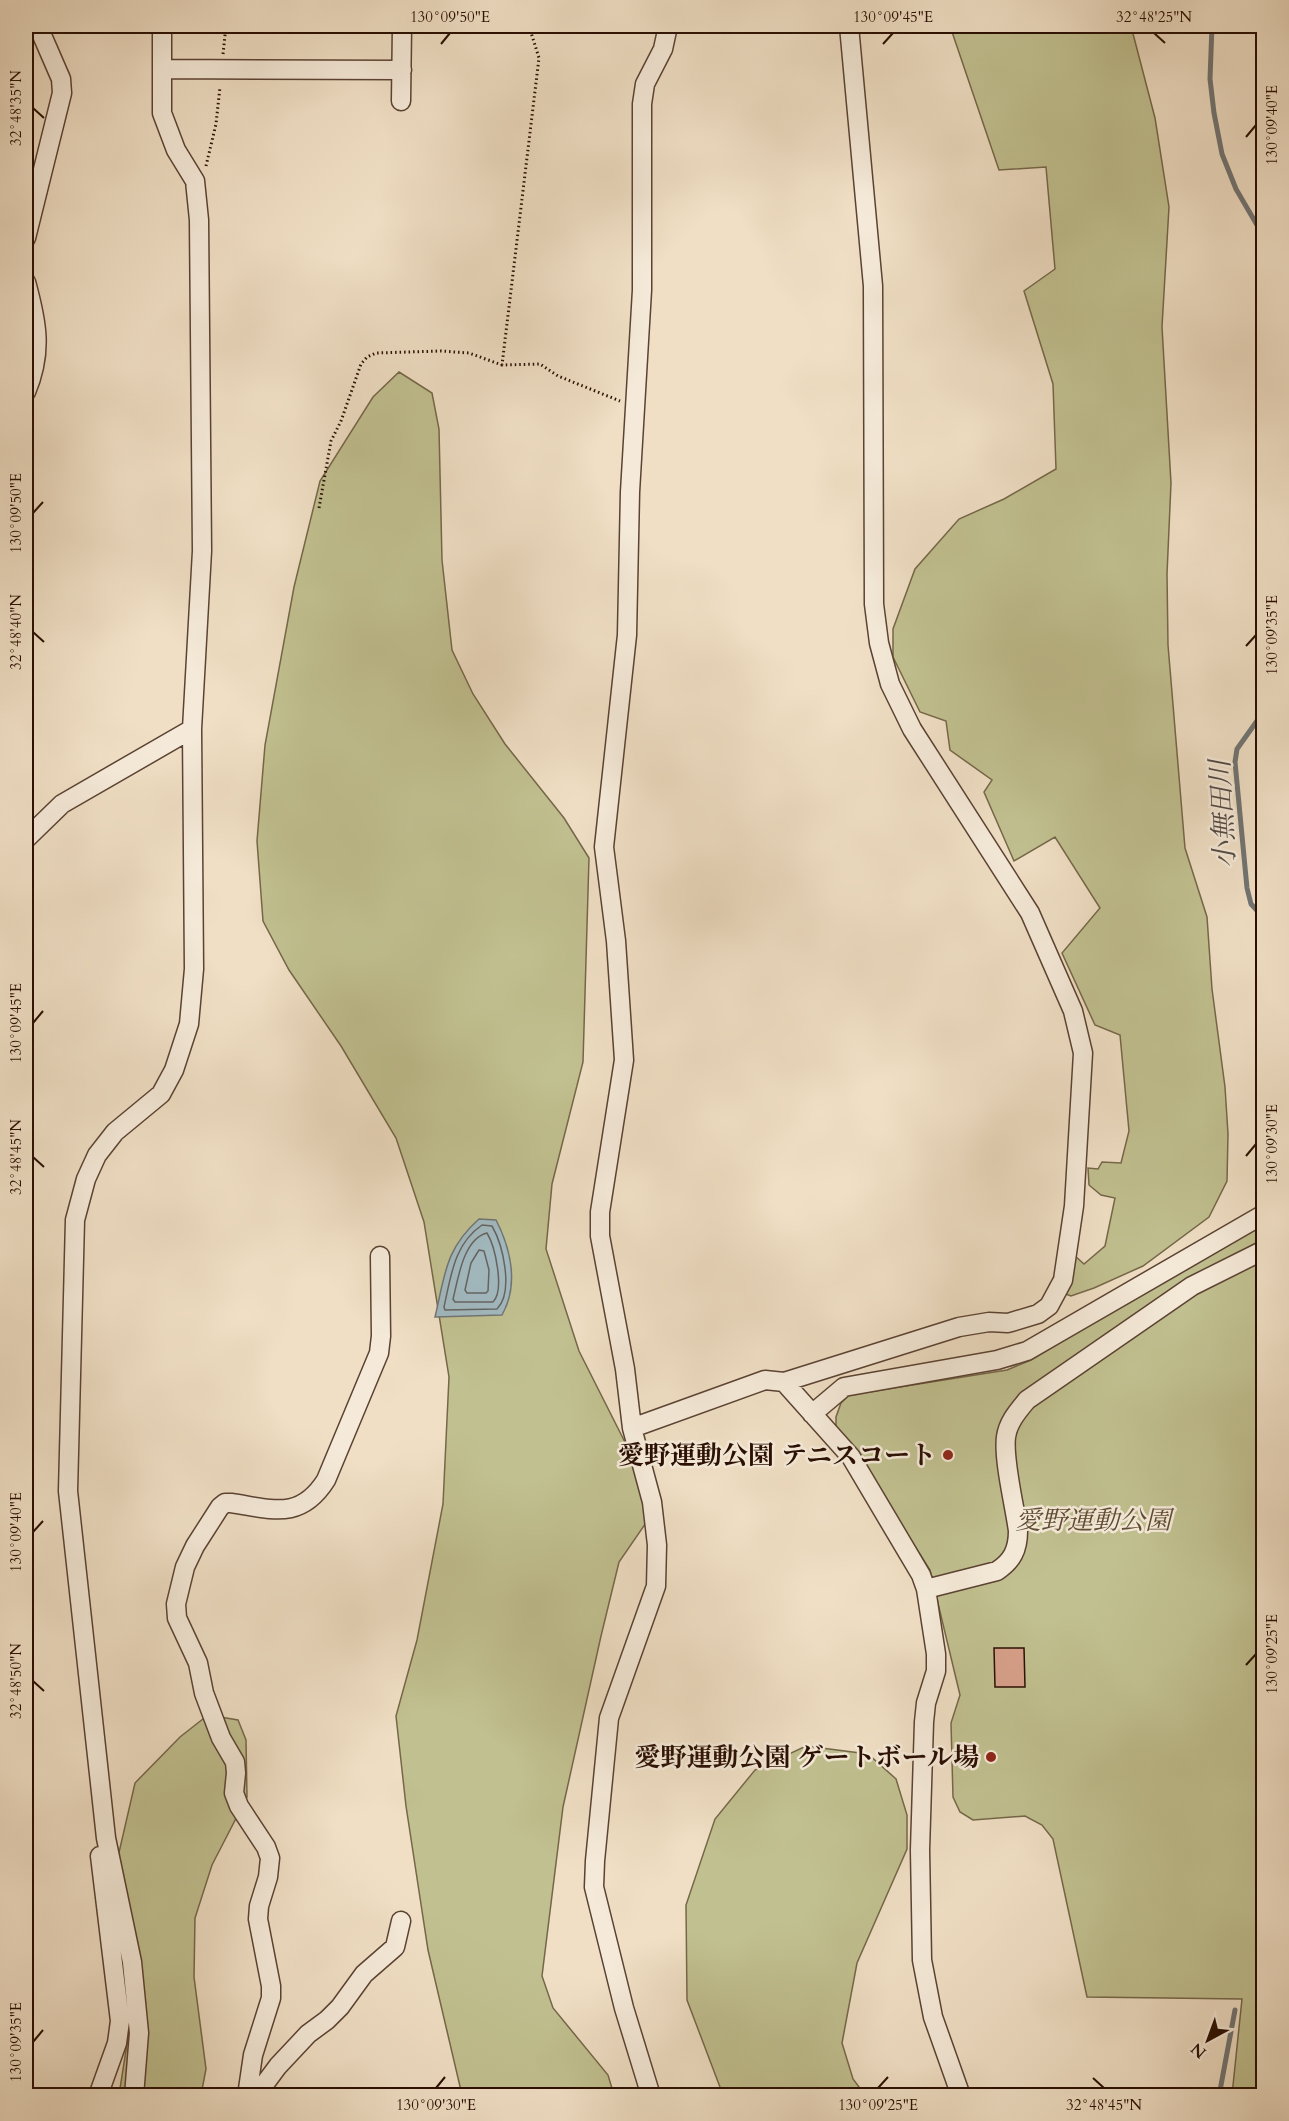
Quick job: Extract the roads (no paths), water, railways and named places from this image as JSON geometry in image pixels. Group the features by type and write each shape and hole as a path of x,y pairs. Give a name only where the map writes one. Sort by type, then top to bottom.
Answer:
{"street":[{"path":"26,238 62,93 61,79 38,26"},
{"path":"134,2096 139,2033 132,1962 106,1838 68,1491 75,1220 86,1179 97,1155 115,1132 161,1094 174,1070 189,1024 194,969 192,729 202,551 199,220 195,181 176,150 162,113 162,26"},
{"path":"401,101 402,26"},
{"path":"651,2096 624,2008 594,1887 594,1861 609,1719 656,1586 657,1545 652,1502 632,1428 626,1369 600,1236 600,1212 624,1059 616,941 604,847 627,635 630,492 642,290 642,104 645,84 663,49 668,26"},
{"path":"632,1428 765,1380 784,1382 959,1327 989,1322 1008,1323 1024,1319 1038,1314 1049,1306 1064,1280 1074,1206 1083,1053 1073,1011 1030,913 912,729 890,684 879,643 874,604 873,286 849,26"},
{"path":"162,69 402,70"},
{"path":"26,282 38,333 36,359 26,392"},
{"path":"26,839 62,804 192,729"},
{"path":"812,1414 844,1387 997,1360 1027,1351 1263,1214"},
{"path":"926,1589 997,1571 1014,1556 1018,1544 1018,1532 1006,1437 1010,1424 1027,1400 1192,1286 1263,1250"},
{"path":"252,2093 253,2055 271,1998 272,1986 258,1919 270,1858 266,1846 239,1806 234,1793 235,1761 221,1738 204,1693 198,1663 177,1618 176,1604 185,1567 195,1546 220,1507 225,1503 231,1503 283,1511 293,1509 310,1501 326,1480 379,1353 381,1336 380,1256"},
{"path":"784,1382 850,1457 921,1575 926,1589 936,1671 926,1703 924,1722 920,1850 922,1960 933,2017 961,2096"},
{"path":"98,2096 117,2043 120,2021 99,1860 100,1846 106,1838"},
{"path":"252,2093 308,2034 340,2007 364,1974 395,1947 402,1921"}],"water":[{"path":"479,1219 496,1220 509,1255 512,1279 502,1315 435,1317 444,1275 453,1252 459,1241"}],"waterway":[{"name":"小無田川","path":"1212,26 1210,79 1222,154 1236,189 1264,237"},
{"name":"小無田川","path":"1264,711 1237,749 1235,762 1247,888 1251,904 1264,918"},
{"name":"小無田川","path":"1219,2096 1235,2010"}],"place":[{"name":"愛野運動公園 テニスコート","path":"948,1455"},
{"name":"愛野運動公園 ゲートボール場","path":"991,1757"}],"park label":[{"name":"愛野運動公園","path":"1093,1520"}]}
